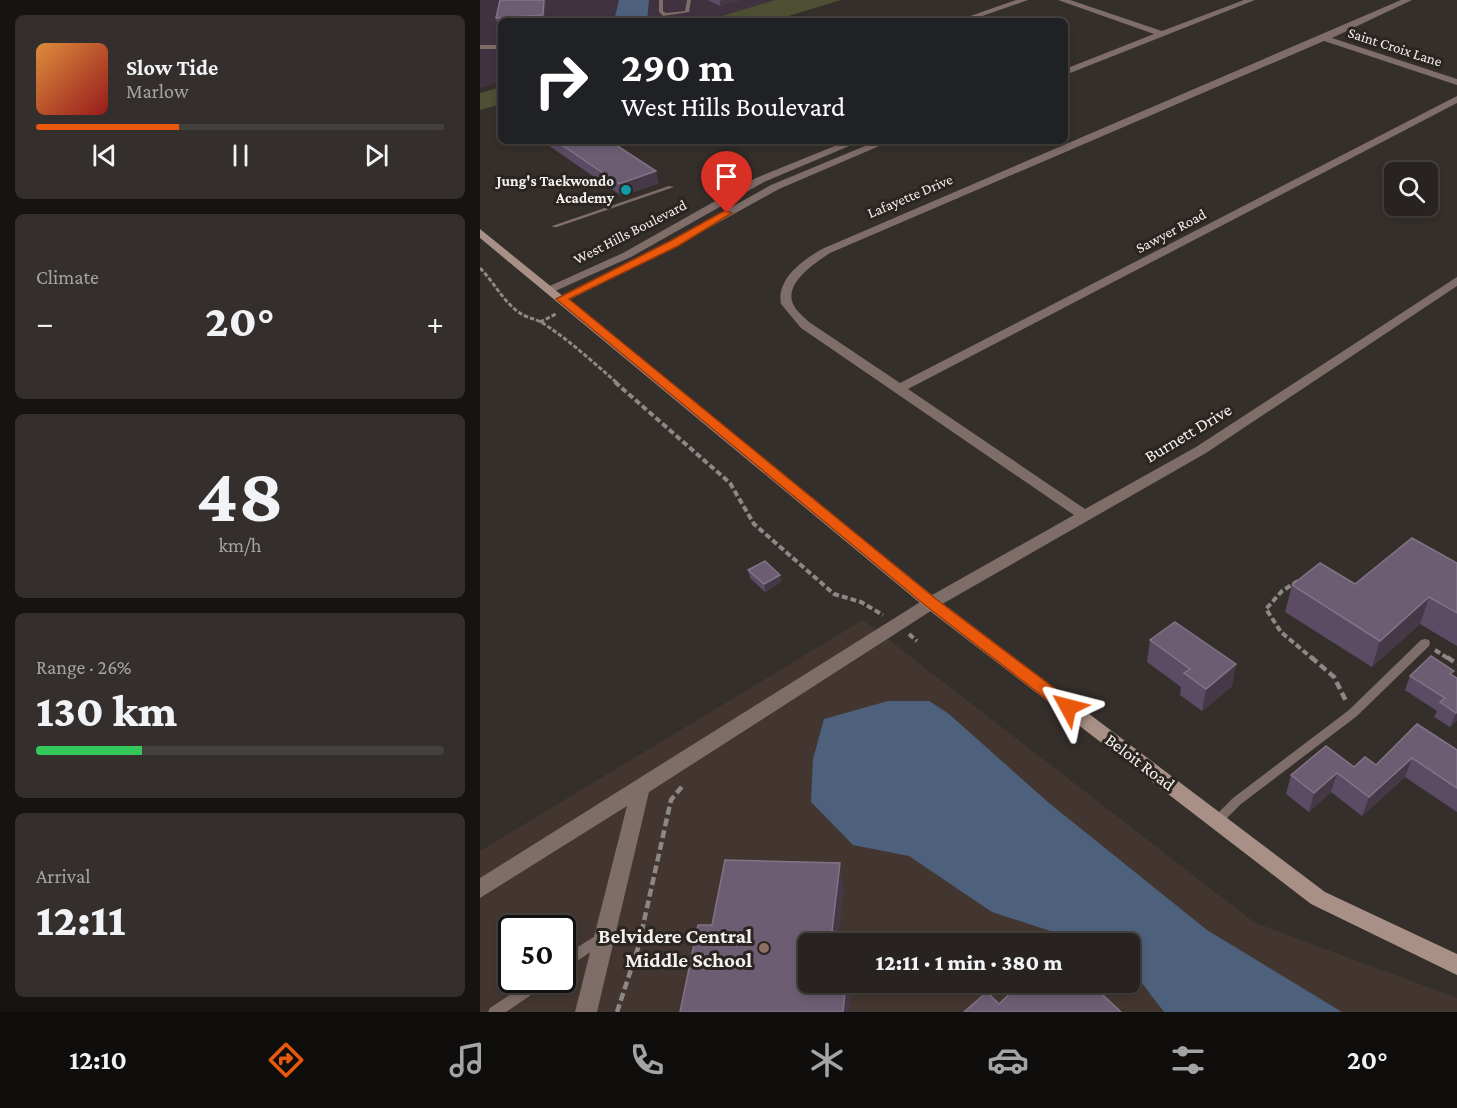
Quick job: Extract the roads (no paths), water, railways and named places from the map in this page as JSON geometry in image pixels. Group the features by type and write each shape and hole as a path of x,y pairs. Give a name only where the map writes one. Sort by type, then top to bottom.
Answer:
{"main road":[{"name":"Beloit Road","path":"480,232 931,603 1318,898 1457,965"}],"street":[{"path":"969,18 1024,0"},
{"path":"1062,0 1161,34"},
{"path":"1076,57 1226,0"},
{"path":"1068,71 1251,0"},
{"name":"Lafayette Drive","path":"1085,516 806,326 786,304 786,293 790,285 810,260 826,251 1408,0"},
{"name":"Saint Croix Lane","path":"1324,38 1457,82"},
{"name":"Sawyer Road","path":"899,389 1457,99"},
{"name":"West Hills Boulevard","path":"549,288 627,255 751,184 848,144"},
{"name":"West Hills Boulevard","path":"561,299 674,243 775,187 879,144"},
{"name":"Burnett Drive","path":"480,889 931,603 1201,450 1457,281"},
{"path":"586,1012 642,786"}],"lane":[{"path":"661,0 662,14 674,15 690,9 689,0"},
{"path":"480,47 498,47"},
{"path":"555,226 671,187"},
{"path":"1217,821 1237,801 1353,713 1425,643"},
{"path":"576,955 604,936"},
{"path":"495,1012 523,993"}],"water":[{"path":"619,0 649,0 647,18 615,18"},
{"path":"888,701 929,701 949,714 1049,803 1207,930 1342,1012 1164,1012 1140,981 1140,933 1056,933 992,912 909,856 853,845 811,802 813,759 824,719"}],"place":[{"name":"Jung's Taekwondo Academy","path":"626,190"},
{"name":"Belvidere Central Middle School","path":"764,948"}]}
